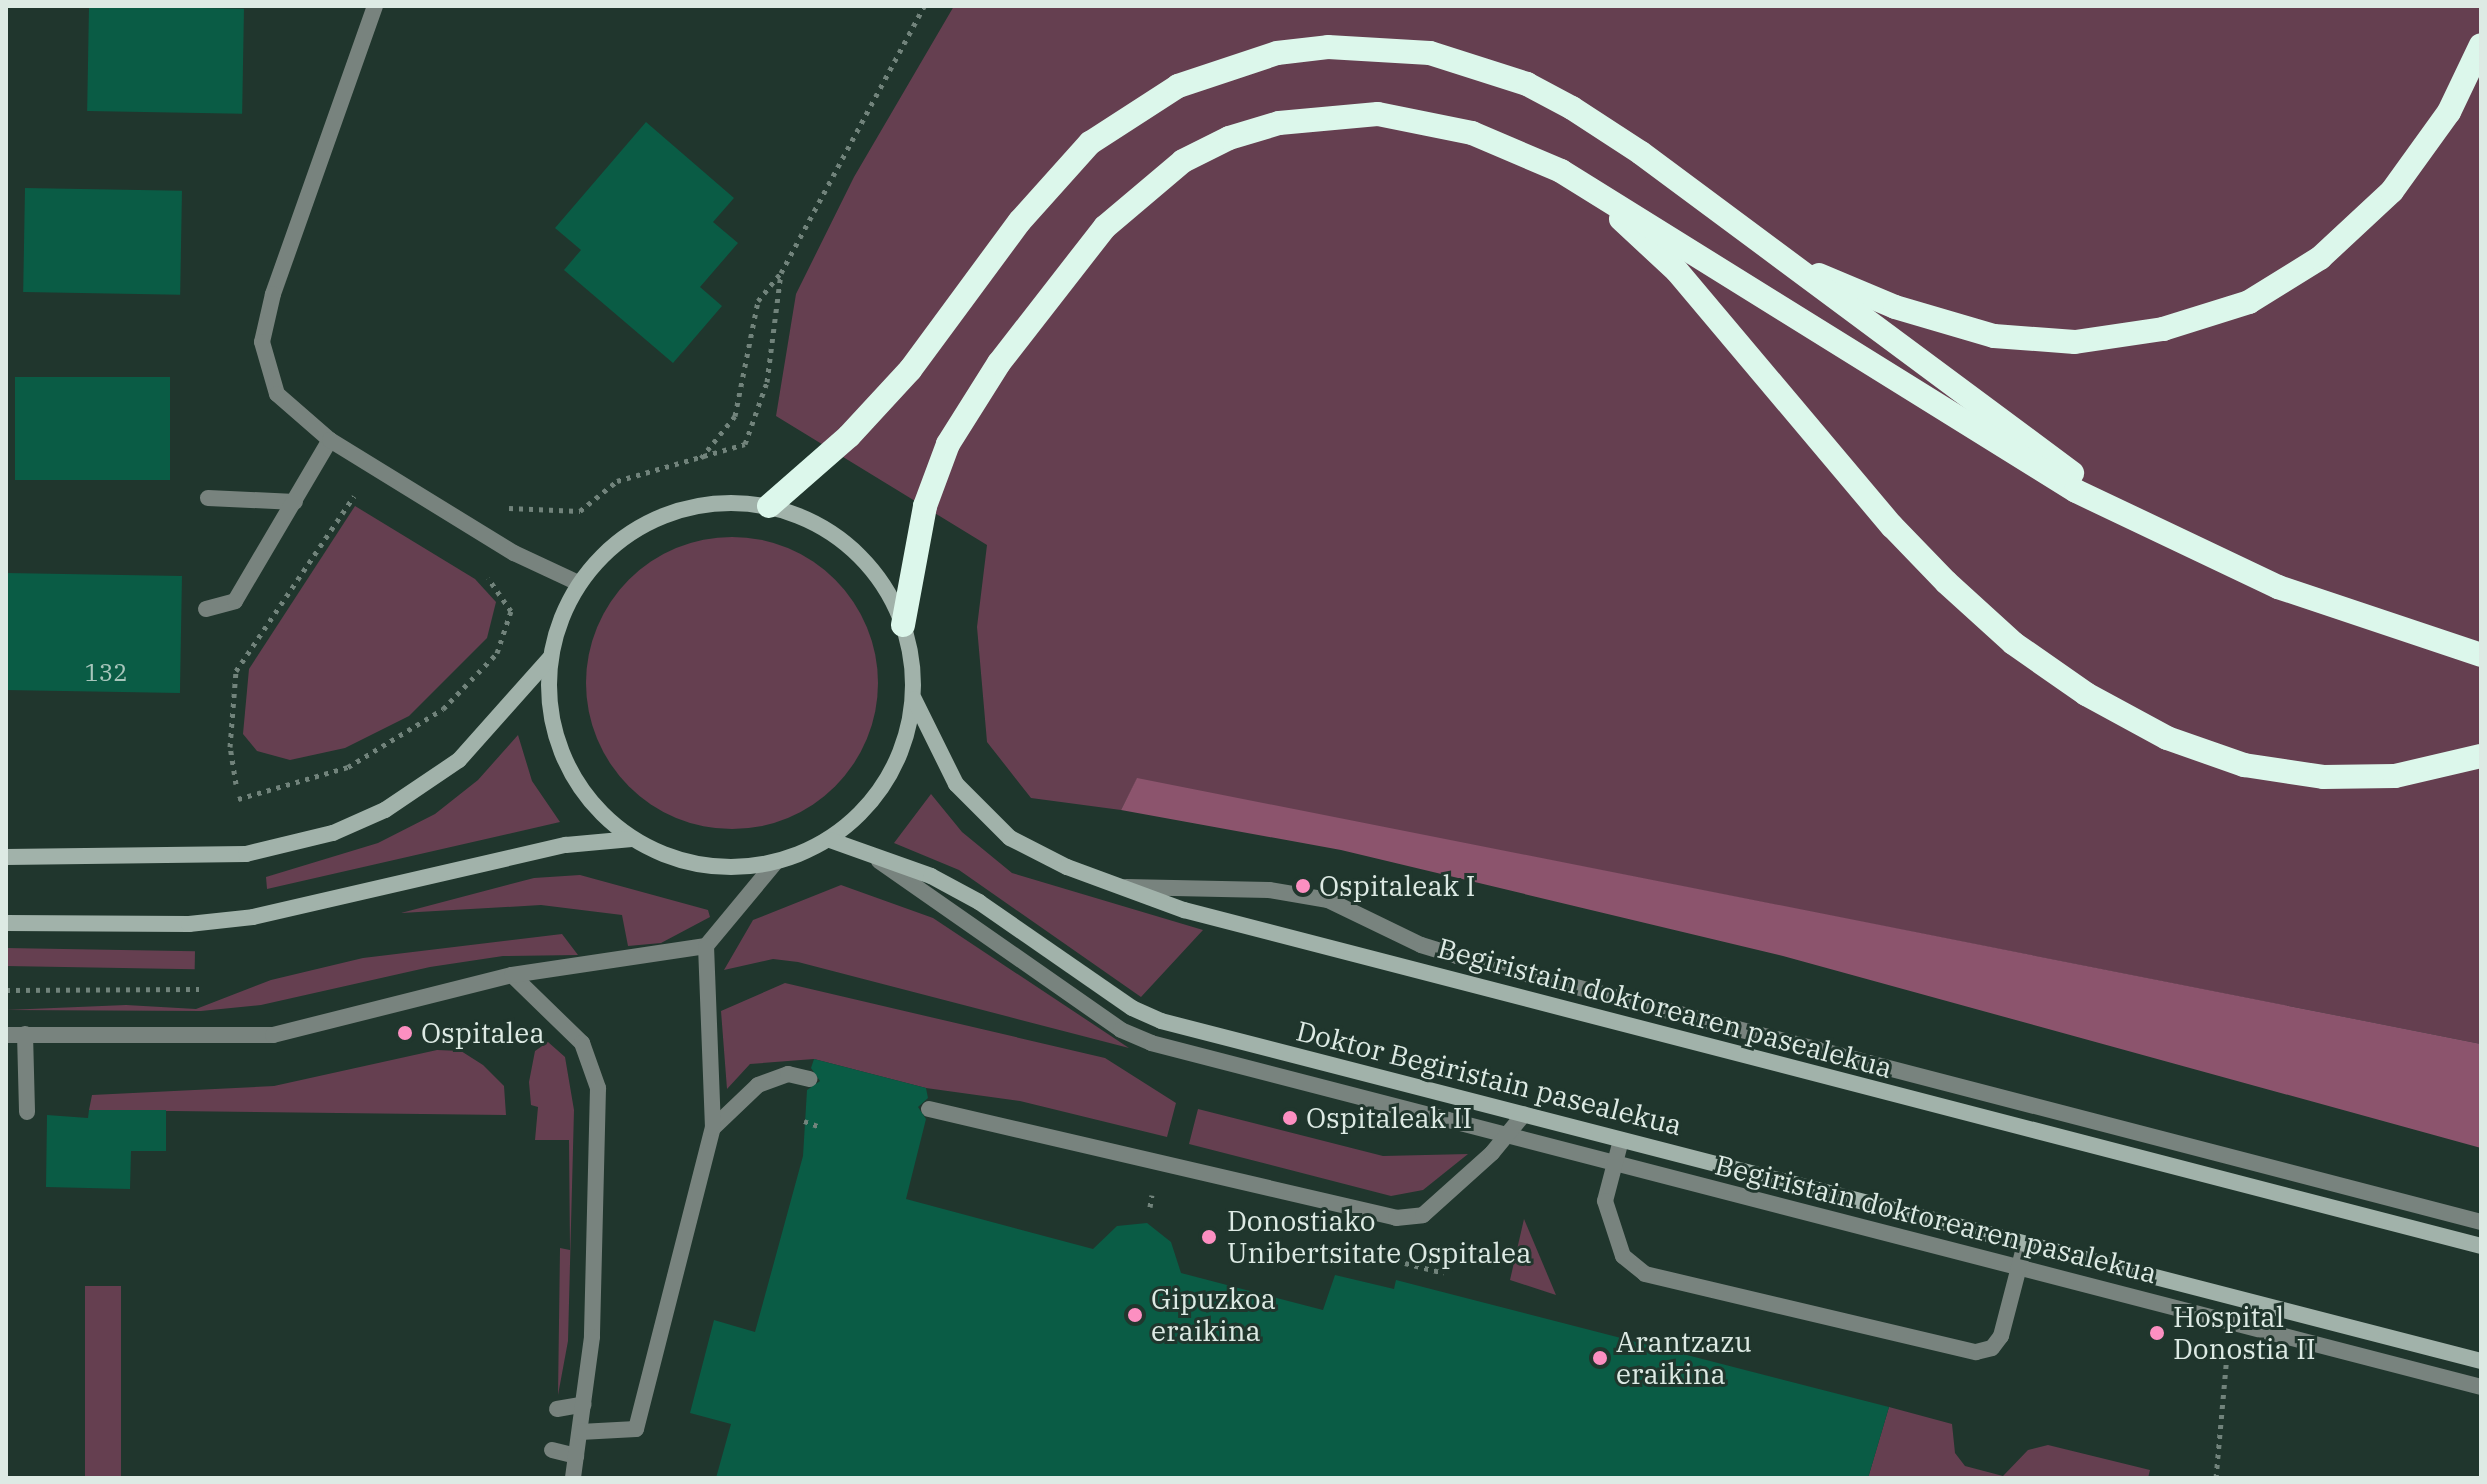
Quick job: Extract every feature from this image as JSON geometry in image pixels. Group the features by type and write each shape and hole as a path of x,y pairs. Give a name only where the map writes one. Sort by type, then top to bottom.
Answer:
{"highway":[{"path":"1771,249 1895,307 1994,336 2075,342 2163,329 2249,302 2320,258 2392,191 2449,112 2481,45"},
{"path":"769,506 849,436 910,370 1020,221 1090,143 1178,86 1277,53 1328,47 1430,53 1527,84 1641,153 1923,367 2082,480 2208,554"},
{"path":"903,625 932,482 968,409 1105,227 1183,161 1229,138 1279,123 1378,114 1472,133 1518,149 1587,187 1961,424 2076,491 2208,554 2359,617 2481,655"},
{"path":"1587,187 1677,271 1892,526 1946,582 2013,643 2086,694 2167,738 2244,765 2323,777 2395,776 2481,756"}],"main road":[{"path":"715,503 769,506 813,522 851,547 881,581 903,625 913,660 914,699 894,767 873,802 830,840 775,863 701,866 632,839 592,805 564,761 549,710 550,658 560,619 578,583 615,543 662,515 715,503"},
{"path":"6,857 234,855 333,833 385,810 459,760 550,658"},
{"name":"Begiristain doktorearen pasealekua","path":"914,699 956,784 986,819 1067,867 1184,910 2481,1246"},
{"path":"6,923 189,924 253,917 566,845 632,839"},
{"name":"Doktor Begiristain pasealekua","path":"830,840 931,876 979,902 1132,1008 1161,1021 2481,1361"}],"street":[{"path":"375,6 273,294 262,342 277,394 330,440 514,553 578,583"},
{"path":"206,609 235,601 330,440"},
{"path":"208,498 295,502"},
{"name":"Begiristain doktorearen pasalekua","path":"868,853 1131,1035 2481,1387"},
{"path":"6,1035 273,1035 512,975 706,946 775,863"},
{"path":"1123,887 1269,890 1328,900 1421,945 1457,956 2481,1222"},
{"path":"580,1432 636,1429 713,1128 706,946"},
{"path":"512,975 556,1012 582,1043 598,1088 592,1337 573,1478"},
{"path":"25,1034 27,1112"},
{"path":"713,1128 758,1085 788,1074 809,1079"},
{"path":"929,1109 1396,1218 1423,1215 1507,1135 1524,1114"},
{"path":"1621,1140 1605,1201 1611,1228 1623,1256 1645,1274 1976,1352 1992,1348 2001,1336 2025,1244"},
{"path":"557,1409 584,1404"},
{"path":"552,1450 576,1456"}],"path":[{"path":"701,458 735,416 758,301 781,273 924,6"},
{"path":"496,500 509,508 580,511 617,481 745,444 767,382 781,273"},
{"path":"236,784 230,747 236,671 352,495 363,502"},
{"path":"238,799 348,767 443,709 497,653 511,611 483,572"},
{"path":"6,990 199,989"},
{"path":"804,1121 818,1126"},
{"path":"1150,1207 1152,1194"},
{"path":"1405,1263 1444,1273"},
{"path":"2216,1478 2228,1345"}],"shaded area":[{"path":"954,6 2481,6 2481,1044 1137,779 1121,810 1031,798 987,742 977,627 987,545 776,416 796,294 854,177"},
{"path":"355,506 475,579 496,602 487,638 409,716 345,748 290,760 257,751 243,734 249,669"},
{"path":"732,537 760,540 788,548 813,562 835,580 853,602 867,627 875,655 878,683 875,711 867,739 853,764 835,786 813,804 788,818 760,826 732,829 704,826 676,818 651,804 629,786 611,764 597,739 589,711 586,683 589,655 597,627 611,602 629,580 651,562 676,548 704,540"},
{"path":"518,735 532,781 560,822 267,889 266,877 378,843 435,814 478,780"},
{"path":"1137,778 2481,1044 2481,1148 1783,956 1341,850 1121,810"},
{"path":"931,794 962,832 1012,873 1203,930 1141,997 959,870 894,843"},
{"path":"580,875 708,910 710,917 661,943 628,946 622,915 541,905 401,913 534,878"},
{"path":"841,885 933,918 1129,1048 798,962 773,959 724,970 753,920"},
{"path":"562,934 578,955 503,956 430,967 261,1005 201,1011 6,1010 126,1005 196,1009 271,980 363,958"},
{"path":"6,948 195,951 195,969 6,966"},
{"path":"785,983 1105,1058 1176,1103 1167,1137 1020,1101 926,1088 814,1059 750,1064 727,1089 721,1011"},
{"path":"548,1042 565,1057 574,1110 568,1341 558,1395 560,1248 570,1250 569,1140 535,1140 538,1107 531,1105 529,1082 535,1051"},
{"path":"437,1050 461,1051 483,1065 504,1086 506,1115 89,1110 92,1095 274,1086"},
{"path":"1198,1109 1383,1156 1468,1154 1423,1190 1391,1196 1189,1144"},
{"path":"1524,1219 1556,1295 1510,1280"},
{"path":"85,1286 121,1286 121,1478 85,1478"},
{"path":"1889,1407 1952,1424 1955,1453 1965,1466 2003,1476 2028,1450 2048,1445 2150,1470 2148,1478 1868,1478"}],"building":[{"path":"89,6 244,9 242,114 87,111"},
{"path":"646,122 734,198 713,222 738,243 700,287 722,306 673,363 564,270 581,250 555,228"},
{"path":"25,188 182,191 180,295 23,292"},
{"path":"15,377 170,377 170,480 15,480"},
{"path":"6,573 182,576 180,693 6,690"},
{"name":"Gipuzkoa eraikina","path":"814,1059 926,1088 928,1098 918,1107 926,1119 906,1199 1093,1249 1117,1226 1147,1223 1171,1242 1181,1273 1323,1310 1335,1275 1394,1289 1396,1280 1889,1407 1868,1478 716,1478 731,1424 690,1413 714,1320 755,1332 803,1156 807,1090 820,1081 811,1068"},
{"path":"89,1110 166,1110 166,1151 131,1151 130,1189 46,1187 47,1115 88,1118"}],"place":[{"name":"Ospitaleak I","path":"1303,886"},
{"name":"Ospitalea","path":"405,1033"},
{"name":"Ospitaleak II","path":"1290,1118"},
{"name":"Donostiako Unibertsitate Ospitalea","path":"1209,1237"},
{"name":"Gipuzkoa eraikina","path":"1135,1315"},
{"name":"Hospital Donostia II","path":"2157,1333"},
{"name":"Arantzazu eraikina","path":"1600,1358"}]}
